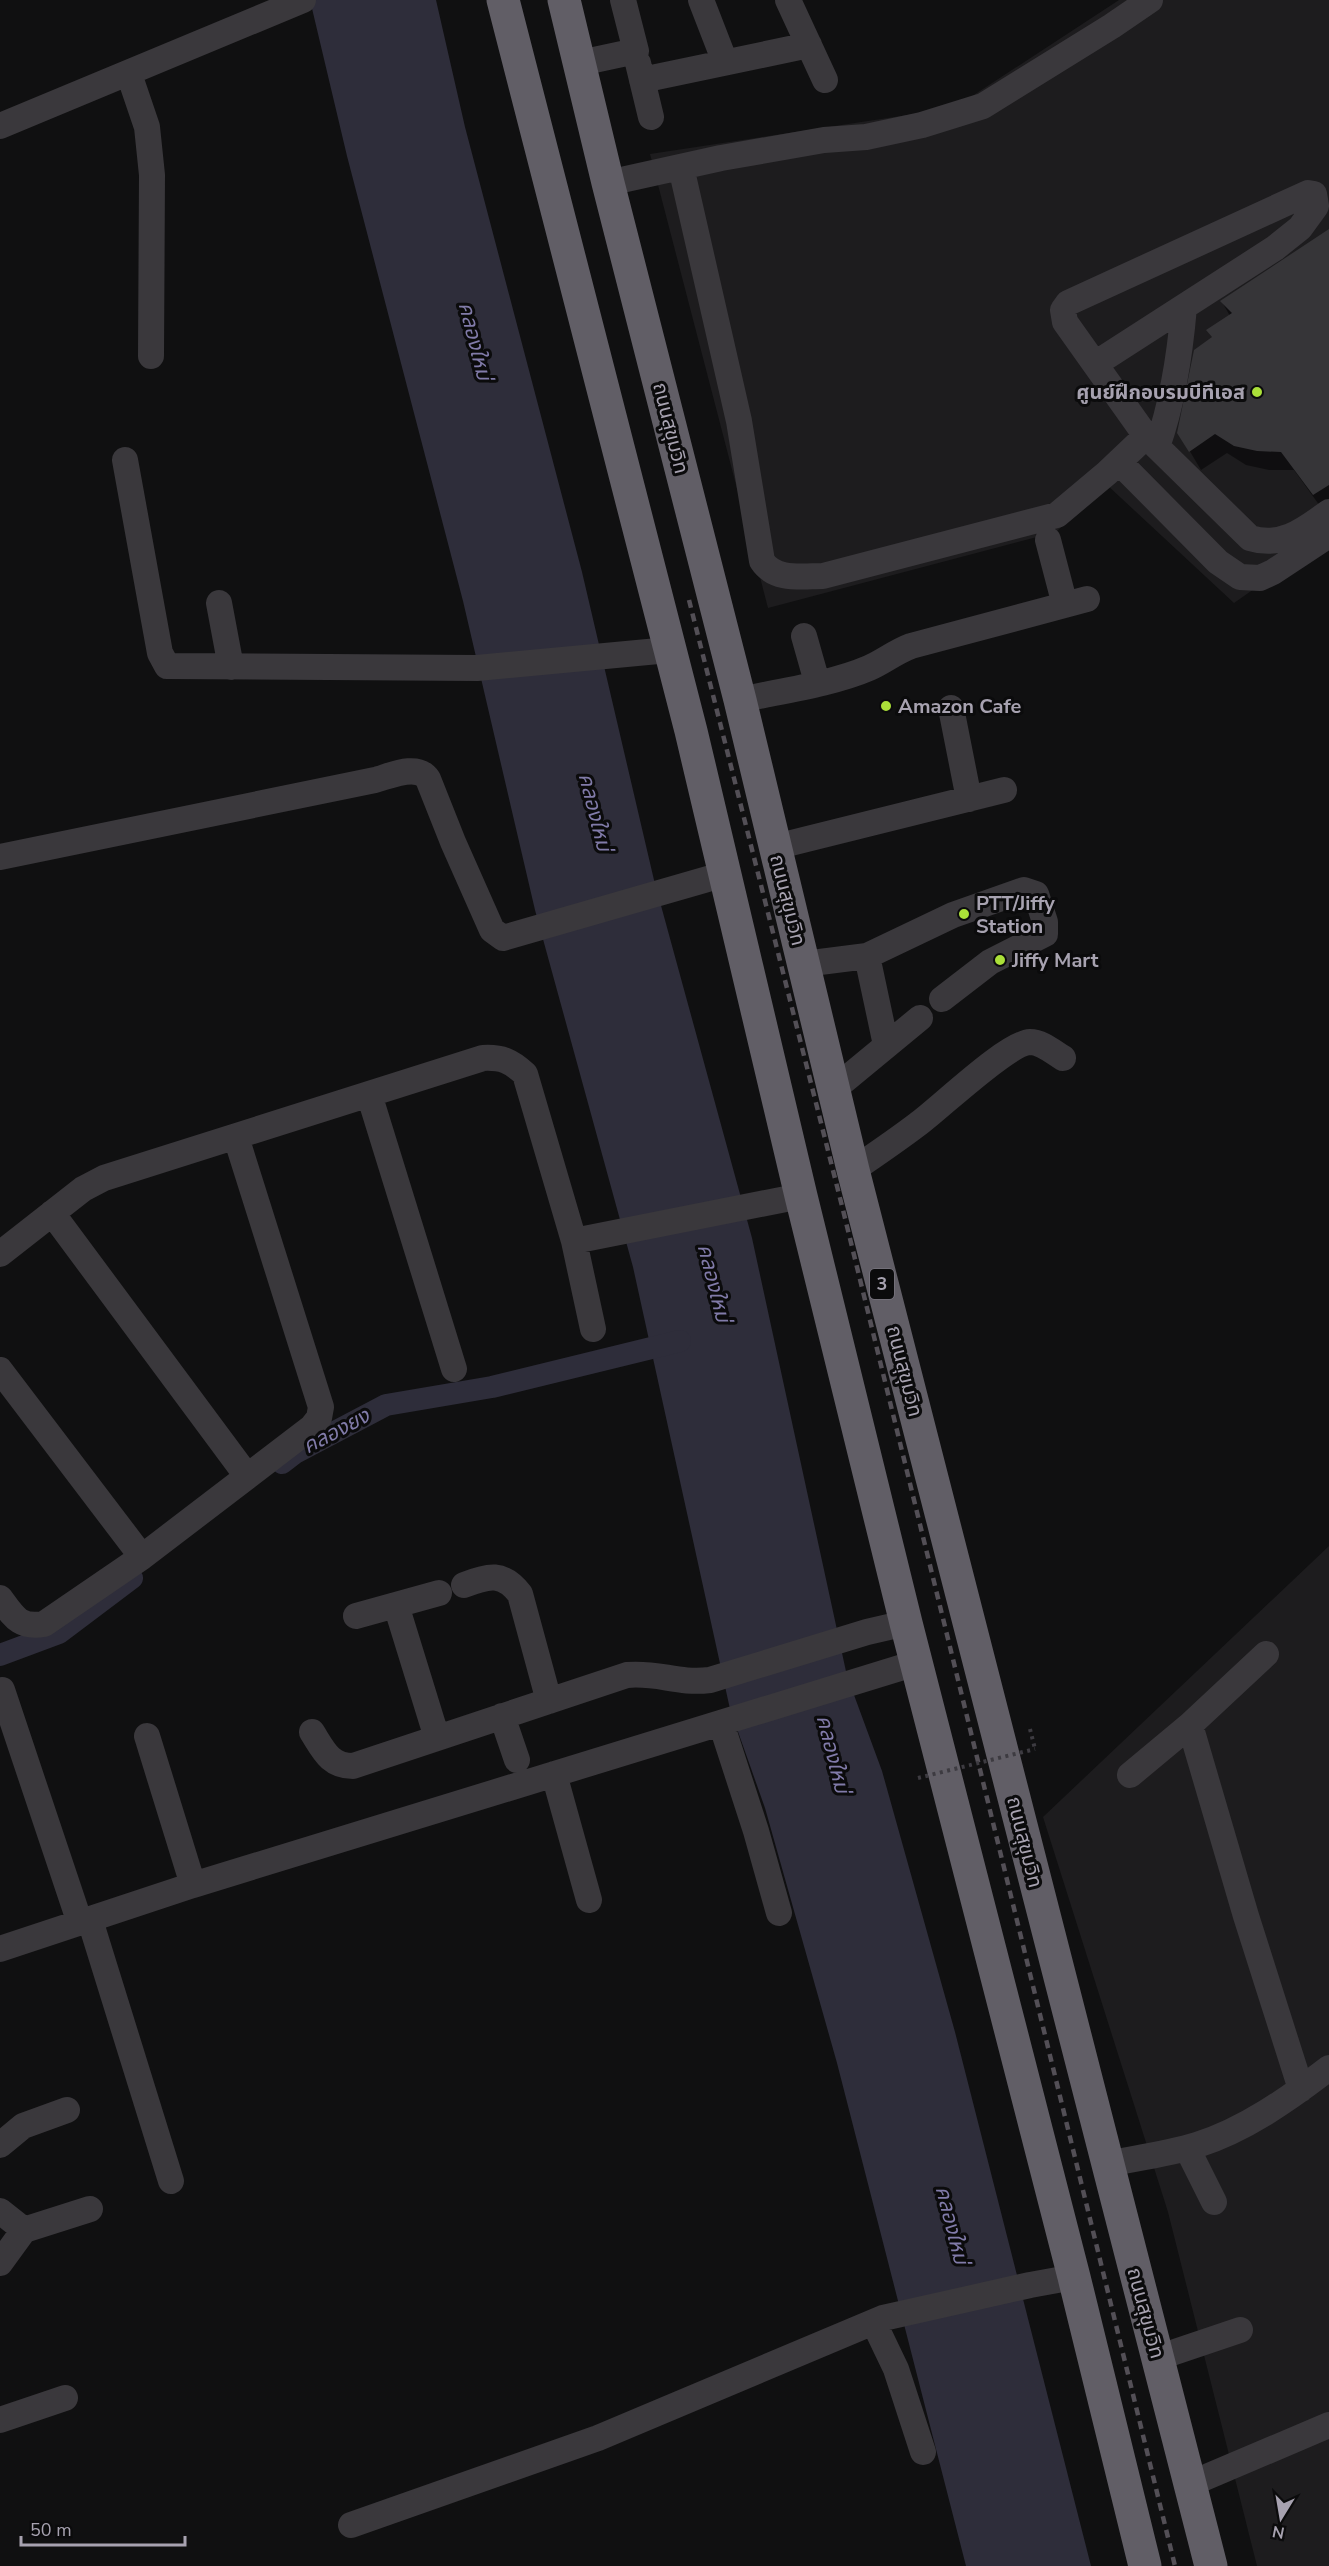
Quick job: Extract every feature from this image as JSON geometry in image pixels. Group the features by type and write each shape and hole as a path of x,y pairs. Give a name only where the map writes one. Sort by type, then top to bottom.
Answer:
{"highway":[{"path":"503,0 669,650 906,1623 1074,2277 1145,2566"},
{"name":"ถนนสุขุมวิท","path":"564,0 608,183 740,700 853,1170 1211,2566"}],"street":[{"path":"0,126 303,0"},
{"path":"623,0 651,117"},
{"path":"701,0 725,62"},
{"path":"788,0 825,80"},
{"path":"608,183 824,140 866,137 922,125 983,106 1150,0"},
{"path":"642,80 809,45"},
{"path":"580,63 636,51"},
{"path":"129,74 147,127 151,158 151,356"},
{"path":"681,167 739,420 762,561 767,569 774,573 791,576 823,576 1057,515 1113,468 1152,441 1164,426 1181,346 1184,307"},
{"path":"1095,364 1275,248 1299,228 1322,203 1314,194 1308,193 1068,303 1063,310 1065,322 1095,364 1152,441 1250,538 1266,543 1286,539 1329,512"},
{"path":"124,460 164,662 174,667 477,668 669,650"},
{"path":"1113,468 1218,562 1240,576 1260,578 1329,535"},
{"path":"740,700 871,667 895,652 911,646 1076,602 1048,540"},
{"path":"219,603 231,667"},
{"path":"804,636 817,682"},
{"path":"951,708 969,799"},
{"path":"0,857 406,772 419,772 425,774 428,779 492,930 502,938 725,874"},
{"path":"775,847 1004,790"},
{"path":"804,964 867,956 953,915 1024,890 1036,894 1045,922 1045,934 990,962 942,999"},
{"path":"867,956 886,1046"},
{"path":"834,1089 920,1018"},
{"path":"853,1170 917,1125 999,1058 1024,1044 1031,1042 1042,1044 1063,1058"},
{"path":"0,1254 83,1189 104,1178 483,1058 500,1057 512,1062 525,1074 574,1241 593,1329"},
{"path":"369,1094 454,1369"},
{"path":"0,1598 16,1620 30,1626 44,1624 142,1557 312,1427 319,1418 321,1407 236,1137"},
{"path":"574,1241 801,1196"},
{"path":"52,1213 248,1476"},
{"path":"0,1370 142,1557"},
{"path":"464,1585 482,1578 499,1577 510,1581 520,1594 549,1701"},
{"path":"356,1616 439,1593"},
{"path":"396,1605 437,1738"},
{"path":"312,1732 330,1759 340,1766 353,1766 627,1674 646,1673 690,1682 710,1680 867,1632 906,1623"},
{"path":"1130,1775 1190,1725 1266,1654"},
{"path":"0,1949 193,1885 916,1662"},
{"path":"2,1690 85,1921 171,2181"},
{"path":"502,1716 518,1760"},
{"path":"724,1721 779,1913"},
{"path":"1190,1725 1246,1916 1301,2089"},
{"path":"147,1736 193,1885"},
{"path":"554,1774 589,1900"},
{"path":"1107,2164 1187,2148 1237,2128 1328,2073"},
{"path":"0,2145 23,2127 67,2109"},
{"path":"1187,2148 1214,2202"},
{"path":"0,2263 24,2230 90,2209"},
{"path":"0,2211 24,2230"},
{"path":"351,2525 598,2438 879,2321 1030,2284 1074,2277"},
{"path":"879,2321 923,2452"},
{"path":"1157,2358 1240,2330"},
{"path":"0,2420 65,2398"},
{"path":"1190,2484 1329,2425"}],"path":[{"path":"918,1778 1035,1749 1030,1729"}],"shaded area":[{"path":"1119,0 1329,0 1329,537 1234,603 1106,484 1056,532 768,608 650,154 954,108"},
{"path":"1329,1546 1329,2566 1257,2566 1168,2212 1043,1817"}],"water":[{"name":"คลองใหม่","path":"310,0 436,0 465,127 582,572 654,880 752,1238 847,1676 882,1771 955,2032 1091,2566 966,2566 837,2063 765,1808 730,1709 633,1267 535,910 463,601 347,156"}],"building":[{"name":"ศูนย์ฝึกอบรมบีทีเอส","path":"1329,229 1329,485 1313,495 1281,452 1257,451 1234,446 1215,434 1189,452 1177,433 1194,350 1212,337 1206,330 1232,313 1220,301"}],"waterway":[{"name":"คลองยง","path":"282,1463 295,1453 386,1405 492,1387 680,1341"},
{"name":"คลองยง","path":"0,1655 59,1633 132,1578"}],"railway":[{"path":"689,600 843,1210 1175,2566"}],"place":[{"name":"ศูนย์ฝึกอบรมบีทีเอส","path":"1257,392"},
{"name":"Amazon Cafe","path":"886,706"},
{"name":"PTT/Jiffy Station","path":"964,914"},
{"name":"Jiffy Mart","path":"1000,960"}]}
